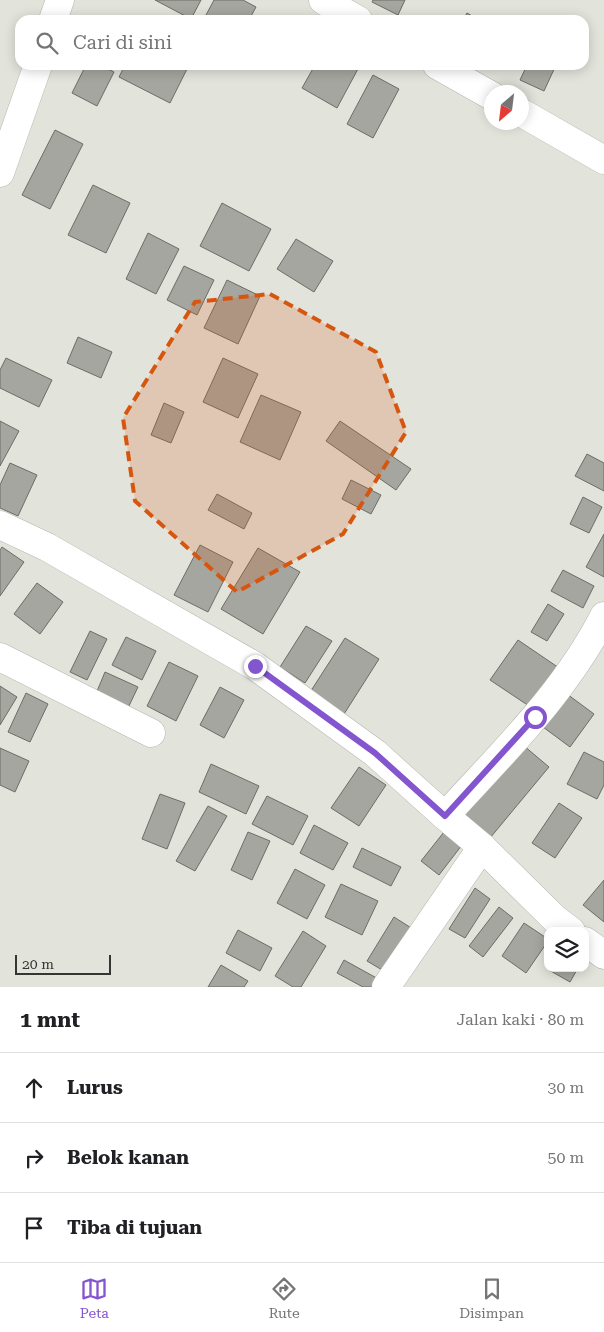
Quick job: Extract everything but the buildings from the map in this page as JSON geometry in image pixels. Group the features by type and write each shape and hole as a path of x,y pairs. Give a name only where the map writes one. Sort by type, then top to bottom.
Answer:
{"street":[{"path":"55,15 60,0"},
{"path":"323,0 349,15"},
{"path":"0,173 36,70"},
{"path":"446,70 484,91"},
{"path":"529,117 604,160"},
{"path":"0,525 55,552 255,666 375,753 482,847 555,919 566,927"},
{"path":"445,816 535,717 568,675 596,633 604,616"},
{"path":"0,657 151,733"},
{"path":"386,987 482,847"},
{"path":"589,944 604,955"}],"highlighted area":[{"path":"270,294 376,352 406,432 343,534 237,592 135,501 123,418 195,302"}],"route":[{"path":"255,666 375,753 445,816 535,717"}]}
